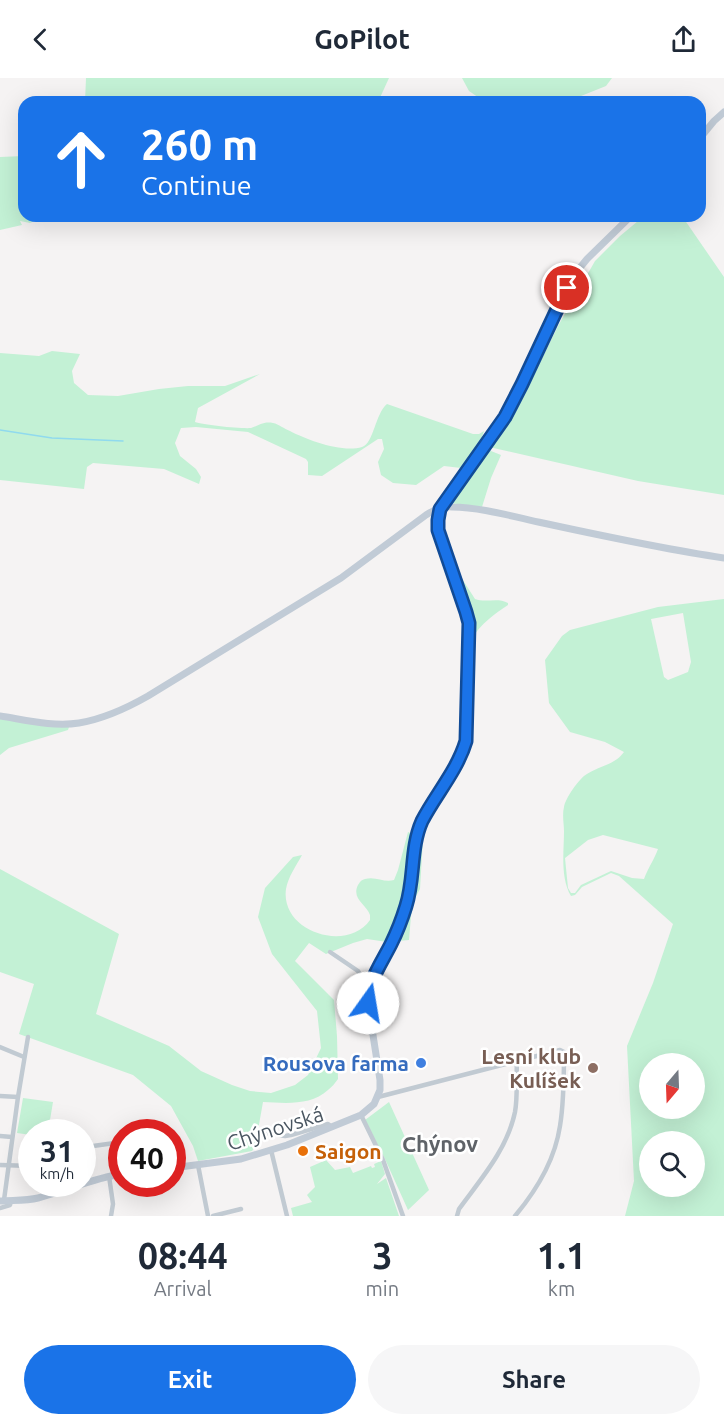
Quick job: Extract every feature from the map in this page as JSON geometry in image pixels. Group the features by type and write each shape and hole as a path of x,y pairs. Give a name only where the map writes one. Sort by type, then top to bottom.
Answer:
{"street":[{"path":"706,131 724,112"},
{"path":"378,1097 380,1080 368,996 373,978 392,942 407,904 418,832 455,768 466,741 469,623 438,530 440,509 505,417 574,275 625,222"},
{"path":"0,716 47,723 79,723 129,706 341,578 426,515 440,509 454,507 489,512 659,548 724,558"},
{"path":"330,952 358,971 361,975 363,989 368,996"},
{"path":"5,1201 8,1165 28,1037"},
{"path":"0,1047 24,1057"},
{"path":"378,1097 517,1060 560,1050 564,1052 563,1098 556,1143 541,1179 515,1216"},
{"path":"458,1216 459,1209 497,1157 511,1127 516,1103 517,1060"},
{"path":"0,1096 18,1097"},
{"name":"Chýnovská","path":"186,1166 241,1159 271,1150 361,1115 374,1104 378,1097"},
{"path":"361,1115 383,1160 403,1216"},
{"path":"258,1132 285,1136 328,1124 332,1127"},
{"path":"0,1136 12,1137"},
{"path":"271,1150 287,1216"},
{"path":"0,1165 18,1165"},
{"path":"198,1165 208,1216"},
{"path":"5,1201 38,1198 108,1176"},
{"path":"111,1216 112,1197"},
{"path":"0,1208 10,1205 5,1201"},
{"path":"213,1216 241,1209"}],"green space":[{"path":"86,78 389,78 381,96 85,96"},
{"path":"462,78 612,78 606,86 581,96 476,96 469,91"},
{"path":"18,156 18,222 22,225 0,230 0,157"},
{"path":"637,222 686,222 724,277 724,495 638,481 489,447 516,411 558,326 595,261"},
{"path":"52,351 80,354 72,371 74,383 88,395 118,396 188,386 225,386 260,374 198,408 195,422 199,423 251,428 263,423 273,423 315,442 335,447 354,448 362,447 369,440 387,404 473,434 484,431 481,440 461,468 444,466 416,485 393,483 381,475 378,462 384,449 382,439 378,439 322,476 308,475 306,459 248,432 196,427 181,428 175,443 180,456 196,469 201,477 199,484 164,469 93,463 87,467 84,489 0,480 0,353 39,356"},
{"path":"486,449 501,455 482,507 449,503"},
{"path":"456,574 459,574 475,599 500,600 508,603 472,638 470,613"},
{"path":"724,599 724,1216 625,1216 634,1181 627,1046 653,983 673,924 619,876 611,873 582,887 575,895 571,896 565,881 563,813 567,800 584,776 620,757 624,752 605,742 570,732 549,703 545,660 562,636 570,630 658,607","holes":["683,613 691,662 688,672 668,680 664,677 651,619","603,835 658,849 644,879 632,878 611,871 581,885 575,893 571,893 568,888 565,858 588,840"]},
{"path":"0,719 69,727 68,730 9,748 0,755"},
{"path":"408,832 423,839 420,889 415,898 411,916 409,940 387,942 367,939 326,954 309,943 295,961 334,1000 338,1079 329,1089 314,1099 280,1103 263,1102 255,1147 252,1151 198,1161 186,1133 186,1119 178,1119 171,1106 133,1075 19,1034 34,984 0,972 0,869 119,934 96,1014 169,1046 201,1071 232,1085 250,1091 271,1093 295,1085 308,1075 321,1048 317,1011 272,954 258,917 265,888 293,857 302,855 290,876 286,889 287,904 293,917 317,933 332,936 346,935 360,930 370,920 368,911 356,894 362,880 369,878 394,880"},
{"path":"23,1098 53,1102 50,1119 19,1119"},
{"path":"389,1102 429,1190 408,1210 365,1120"},
{"path":"326,1160 335,1170 350,1167 353,1173 371,1166 375,1167 374,1164 381,1161 385,1174 377,1184 386,1178 399,1216 293,1216 291,1208 312,1202 307,1195 315,1187 310,1167"}],"waterway":[{"path":"0,430 52,438 123,441"}],"place":[{"name":"Rousova farma","path":"421,1063"},
{"name":"Lesní klub Kulíšek","path":"593,1068"},
{"name":"Saigon","path":"303,1151"}],"district":[{"name":"Chýnov","path":"440,1143"}],"route":[{"path":"368,1003 370,983 392,942 407,904 418,832 455,768 466,741 469,623 438,530 440,509 513,404 567,288"}]}
